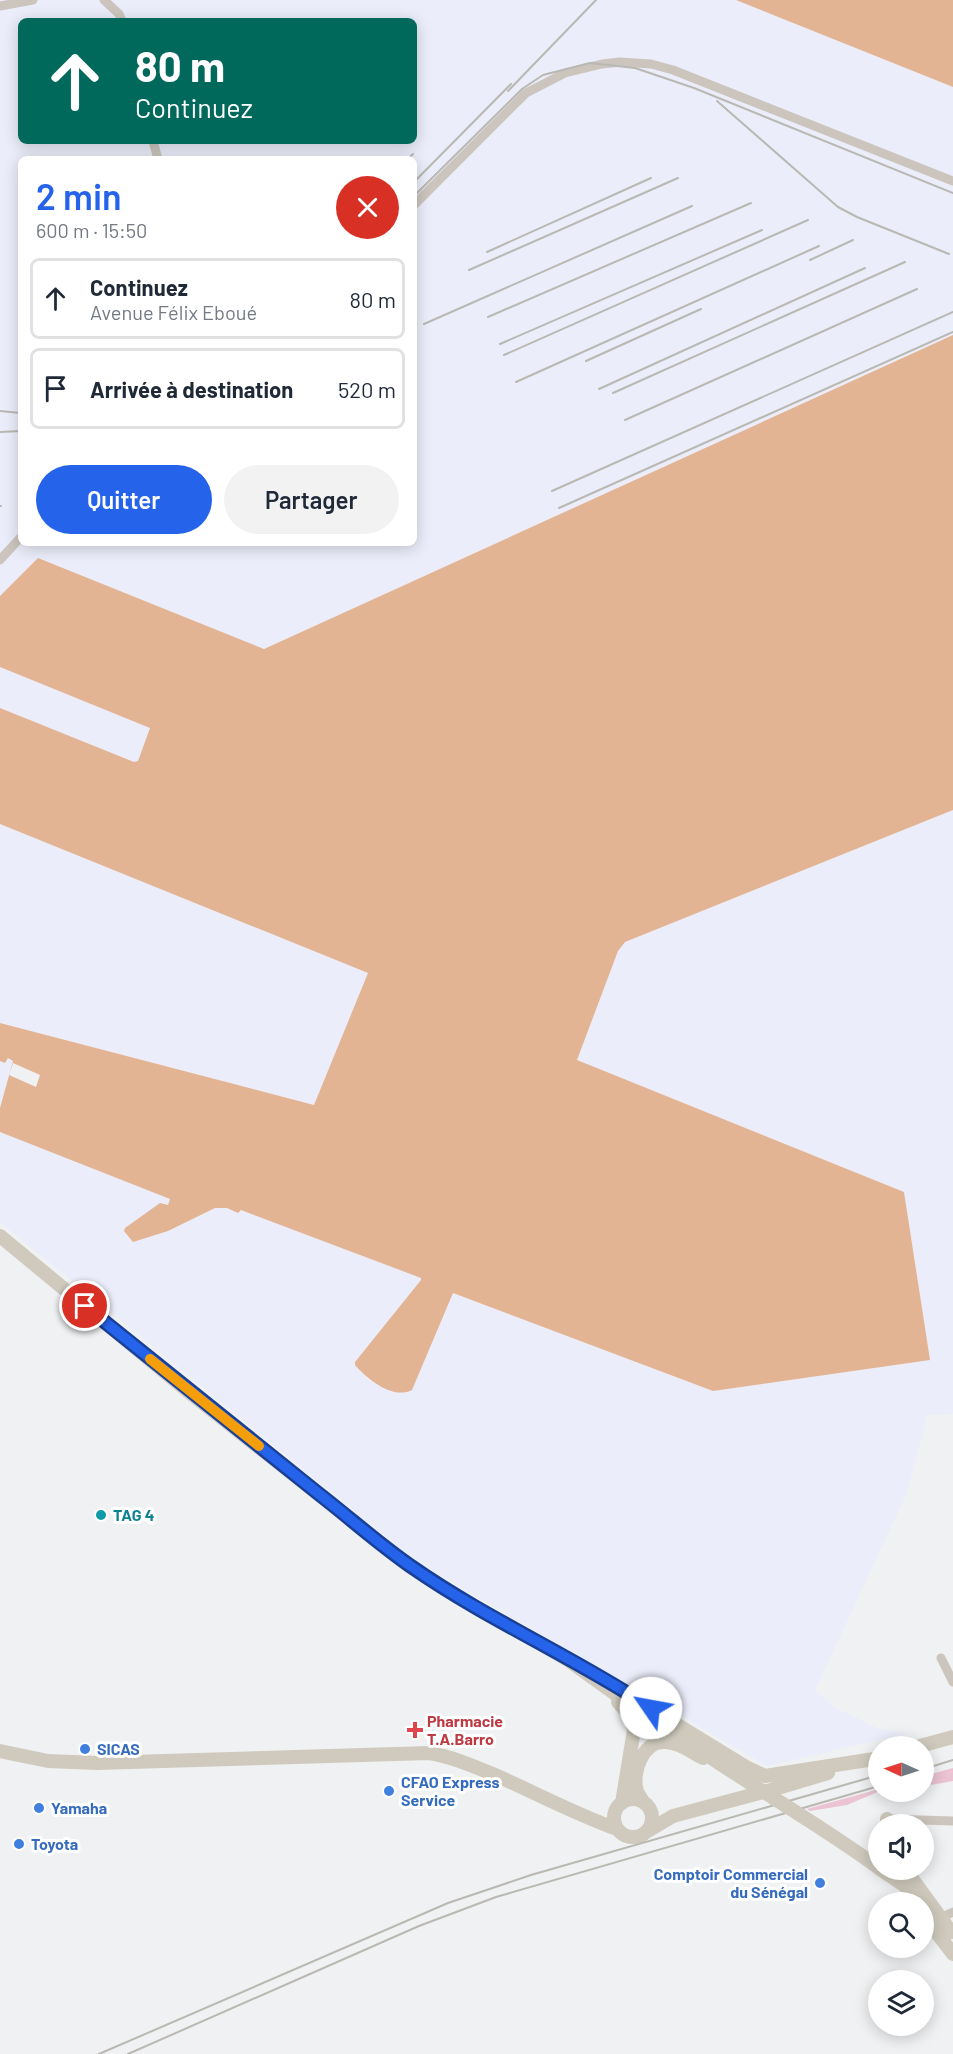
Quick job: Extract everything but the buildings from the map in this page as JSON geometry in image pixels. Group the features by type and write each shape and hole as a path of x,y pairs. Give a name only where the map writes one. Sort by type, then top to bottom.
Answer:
{"street":[{"path":"0,6 33,0"},
{"path":"104,0 121,18"},
{"path":"417,202 526,93 565,73 604,63 621,62 651,64 673,70 953,181"},
{"path":"0,560 18,540"},
{"path":"0,1236 189,1392 409,1566 568,1660 678,1740 835,1836 868,1860"},
{"path":"480,1610 519,1640 617,1701 650,1718"},
{"path":"941,1658 953,1682"},
{"path":"568,1660 586,1668 728,1756 765,1776 868,1759"},
{"path":"617,1701 631,1717 634,1732 620,1805 614,1818 617,1829"},
{"path":"634,1732 650,1718"},
{"path":"634,1732 641,1742 649,1746 678,1740"},
{"path":"934,1742 953,1737"},
{"path":"646,1832 652,1820 647,1805 636,1790 636,1779 640,1761 649,1746"},
{"path":"0,1751 48,1761 97,1763 429,1753 457,1759 631,1837 639,1836 673,1816 771,1790 868,1760"},
{"path":"765,1776 771,1790"},
{"path":"590,1819 635,1799 660,1813 673,1816"},
{"path":"934,1821 953,1821"},
{"path":"891,1880 904,1892"},
{"path":"915,1880 947,1915 952,1933"},
{"path":"934,1914 952,1933"},
{"path":"934,1929 953,1954"}],"shaded area":[{"path":"0,0 736,0 953,87 953,335 264,649 38,558 0,596"},
{"path":"736,0 953,0 953,87"},
{"path":"953,335 953,810 625,942 618,951 577,1060 904,1192 930,1360 713,1391 453,1293 412,1390 397,1392 373,1382 355,1365 355,1362 421,1278 241,1210 238,1213 227,1208 215,1208 168,1231 133,1242 124,1231 125,1228 160,1203 168,1205 170,1199 0,1132 0,1108 13,1061 8,1058 5,1063 0,1061 0,1023 314,1105 368,973 0,824 0,708 134,762 138,761 150,728 0,667 0,596 38,558 264,649"},
{"path":"0,667 150,726 138,761 134,763 0,708"},
{"path":"953,810 953,1414 927,1415 907,1493 815,1690 836,1708 879,1729 908,1733 895,1736 868,1736 868,1742 767,1766 409,1555 0,1222 0,1132 170,1199 168,1204 162,1203 124,1231 133,1242 168,1231 215,1208 227,1208 238,1213 241,1210 421,1278 355,1362 367,1379 383,1387 453,1293 713,1391 930,1360 904,1192 577,1060 618,951 625,942"},
{"path":"0,824 367,972 315,1105 0,1023"},
{"path":"8,1058 13,1061 0,1108 0,1061 5,1063"},
{"path":"953,1768 953,1781 934,1784 934,1773"},
{"path":"868,1792 868,1796 847,1805 810,1811 807,1809"}],"pier":[{"path":"13,1063 40,1075 36,1087 9,1075"}],"railway":[{"path":"508,91 596,0"},
{"path":"417,193 522,89 543,75 590,63 635,68 694,88 953,193"},
{"path":"417,179 511,84"},
{"path":"717,101 838,207 857,217 949,254"},
{"path":"487,252 651,178"},
{"path":"469,270 678,178"},
{"path":"488,317 751,203"},
{"path":"424,324 692,206"},
{"path":"504,355 808,220"},
{"path":"500,344 762,230"},
{"path":"810,260 853,240"},
{"path":"516,382 819,246"},
{"path":"613,393 905,262"},
{"path":"599,389 865,268"},
{"path":"625,420 917,289"},
{"path":"586,361 701,309"},
{"path":"552,491 953,312"},
{"path":"559,508 953,332"},
{"path":"0,411 18,413"},
{"path":"0,432 18,431"},
{"path":"934,1766 953,1760"},
{"path":"99,2054 448,1903 531,1875 868,1778"},
{"path":"128,2054 419,1926 496,1897 868,1789"}],"slow traffic":[{"path":"150,1359 259,1446"}],"place":[{"name":"TAG 4","path":"101,1515"},
{"name":"Pharmacie T.A.Barro","path":"415,1730"},
{"name":"SICAS","path":"85,1749"},
{"name":"CFAO Express Service","path":"389,1791"},
{"name":"Yamaha","path":"39,1808"},
{"name":"Toyota","path":"19,1844"},
{"name":"Comptoir Commercial du Sénégal","path":"820,1883"}],"route":[{"path":"85,1306 189,1392 409,1566 480,1610 586,1668 651,1708"}]}
